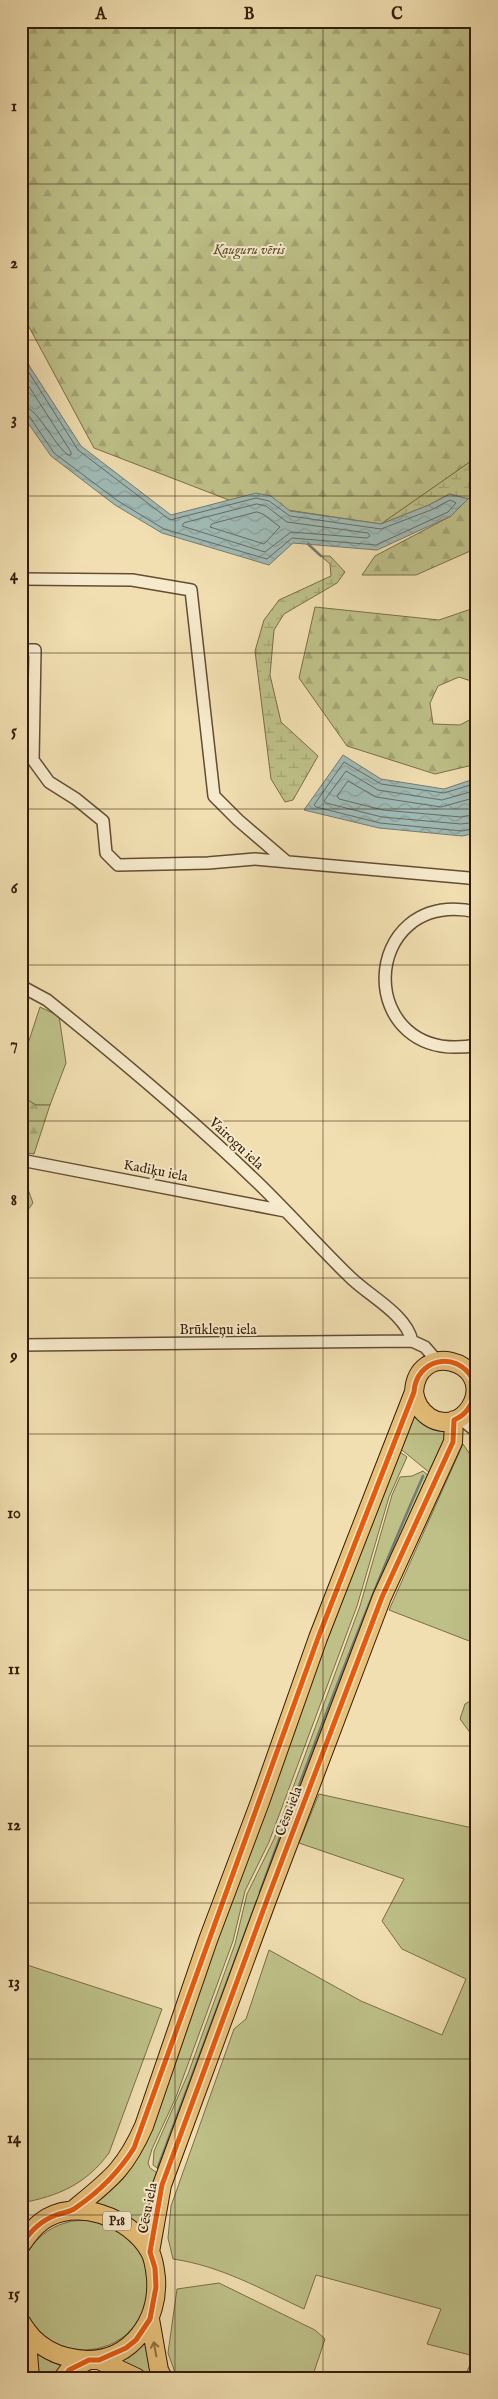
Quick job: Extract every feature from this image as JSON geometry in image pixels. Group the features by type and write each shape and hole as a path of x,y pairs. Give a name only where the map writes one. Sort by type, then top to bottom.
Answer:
{"main road":[{"path":"73,2210 104,2186 122,2168 144,2126 208,1940 260,1802 318,1638 414,1392 417,1377 432,1364 453,1362 462,1366 469,1398 440,1421 427,1416 417,1405 414,1392"},
{"name":"Cēsu iela","path":"150,2252 162,2185 382,1597 452,1442 469,1398"},
{"name":"P18","path":"21,2222 42,2221 73,2210 96,2213 120,2222 137,2235 150,2252 155,2268 156,2287 150,2319 162,2378"},
{"name":"P18","path":"21,2245 42,2221"},
{"name":"P18","path":"94,2360 126,2348 136,2340 150,2319"},
{"path":"24,2326 46,2349 58,2356 94,2360 137,2378"},
{"path":"24,2326 30,2378"},
{"path":"63,2378 69,2370 94,2360"}],"street":[{"path":"21,579 132,580 191,590 214,796 238,820 287,862"},
{"path":"21,650 35,650 34,760 49,782 76,799 103,822 106,853 118,865 208,864 256,859 469,878 477,881"},
{"path":"477,912 460,908 440,910 422,916 406,928 394,943 386,961 384,980 388,1002 398,1021 414,1037 434,1046 456,1049 477,1045"},
{"name":"Vairogu iela","path":"21,986 47,1000 188,1117 351,1278 392,1313 410,1331 414,1342"},
{"name":"Kadiķu iela","path":"21,1160 285,1211"},
{"path":"414,1342 425,1347 432,1364"},
{"name":"Brūkleņu iela","path":"21,1345 414,1342"},
{"path":"469,1398 477,1425"},
{"path":"469,1398 477,1432"}],"green space":[{"name":"Kauguru vēris","path":"21,21 477,21 477,457 381,524 234,502 94,448 21,312"},
{"path":"477,457 477,490 468,499 449,494 429,505 381,524"},
{"path":"477,490 477,548 416,575 362,575 375,556 451,516"},
{"path":"321,556 330,556 345,572 337,583 284,614 274,630 270,675 281,722 318,756 293,800 285,802 271,779 255,651 264,620 279,600 331,576 330,564"},
{"path":"315,607 439,620 477,607 477,683 459,677 438,686 430,703 433,724 460,725 477,716 477,764 435,774 347,746 299,678"},
{"path":"40,1007 59,1016 66,1063 50,1105 36,1105 21,1096 21,1065"},
{"path":"21,1096 36,1105 50,1105 34,1154 21,1152"},
{"path":"21,1165 24,1165 25,1181 33,1203 25,1214 21,1215"},
{"path":"411,1410 450,1433 430,1473 397,1446"},
{"path":"463,1444 477,1465 477,1644 389,1610"},
{"path":"396,1449 407,1457 389,1497 357,1606 269,1842 245,1891 233,1941 176,2097 152,2149 148,2163 150,2168 160,2175 147,2234 122,2213 91,2202 122,2177 304,1701"},
{"path":"423,1471 429,1476 161,2171 153,2165 154,2151 188,2074 235,1944 247,1894 274,1839 360,1606 392,1495 400,1477 412,1476"},
{"path":"477,1697 477,1742 460,1719 465,1704"},
{"path":"319,1794 477,1829 477,2378 464,2378 474,2356 427,2344 441,2309 316,2275 304,2309 224,2273 191,2262 173,2259 168,2238 171,2206 234,2029 246,2019 269,1950 361,2001 442,2035 466,1979 402,1949 382,1921 404,1879 299,1843"},
{"path":"21,1963 162,2009 109,2153 91,2173 71,2187 48,2197 21,2203"},
{"path":"84,2220 97,2221 109,2225 130,2239 144,2260 148,2272 148,2298 144,2310 130,2331 109,2345 97,2349 84,2350 71,2349 59,2345 38,2331 24,2310 20,2298 19,2285 20,2272 24,2260 38,2239 59,2225 71,2221"},
{"path":"219,2283 315,2330 325,2339 312,2378 177,2378 168,2353 177,2289"},
{"path":"145,2340 156,2378 145,2378 120,2361"},
{"path":"36,2352 51,2362 63,2366 55,2378 35,2378"}],"water":[{"path":"21,347 30,367 81,446 171,515 256,493 271,496 290,511 381,524 429,505 450,494 468,499 451,516 377,550 293,543 269,565 162,533 115,505 51,456 21,413"},
{"path":"343,755 381,779 444,789 477,778 477,833 462,836 379,828 304,810"}],"waterway":[{"path":"308,544 321,556"},
{"path":"260,1892 338,1682 423,1476"},
{"path":"158,2167 257,1901"}],"cycle path":[{"path":"21,2245 41,2223 50,2217 74,2209 92,2196 108,2181 134,2148 318,1638 414,1392 416,1381 429,1366 447,1361 465,1369 472,1378 477,1377"},
{"path":"63,2378 69,2370 89,2360 99,2360 126,2348 136,2340 150,2319 156,2287 155,2268 150,2252 162,2185 267,1900 382,1597 453,1442 454,1420 466,1412 477,1393"}]}
